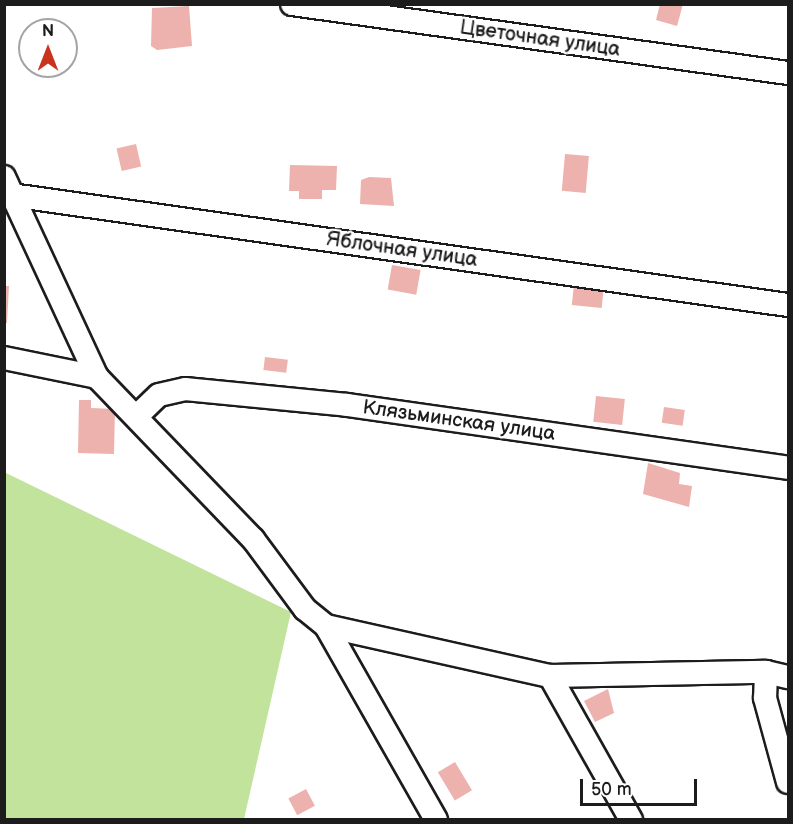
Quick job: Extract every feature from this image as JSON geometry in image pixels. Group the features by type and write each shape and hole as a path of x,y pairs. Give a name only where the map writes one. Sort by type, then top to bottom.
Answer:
{"street":[{"name":"Цветочная улица","path":"292,4 789,73"},
{"name":"Яблочная улица","path":"8,189 789,305"},
{"path":"8,189 97,377 253,539 305,609 326,626 436,819"},
{"path":"4,358 97,377"},
{"name":"Клязьминская улица","path":"137,416 159,395 185,389 347,405 789,468"},
{"path":"326,626 550,676 766,672 789,677"},
{"path":"766,672 765,698 789,783"},
{"path":"550,676 631,819"}],"green space":[{"path":"4,472 291,612 244,819 5,819"}],"building":[{"path":"660,4 683,4 677,26 656,20"},
{"path":"189,6 192,46 157,50 151,46 152,8"},
{"path":"136,144 141,166 122,171 117,148"},
{"path":"565,154 589,156 586,193 562,191"},
{"path":"290,165 337,166 336,190 322,190 322,199 299,199 299,191 289,191"},
{"path":"369,177 391,178 394,206 360,204 361,180"},
{"path":"392,265 421,270 416,295 388,290"},
{"path":"574,284 604,287 602,308 572,305"},
{"path":"4,286 9,286 7,323 4,323"},
{"path":"265,357 288,360 286,373 263,370"},
{"path":"596,396 625,399 622,425 593,422"},
{"path":"79,400 91,400 91,408 115,409 114,454 78,453"},
{"path":"664,407 685,410 683,426 662,423"},
{"path":"648,463 680,473 679,484 692,486 689,507 643,494"},
{"path":"608,689 614,713 595,722 584,701"},
{"path":"455,762 472,790 455,801 438,772"},
{"path":"306,789 315,806 297,815 288,798"}]}
